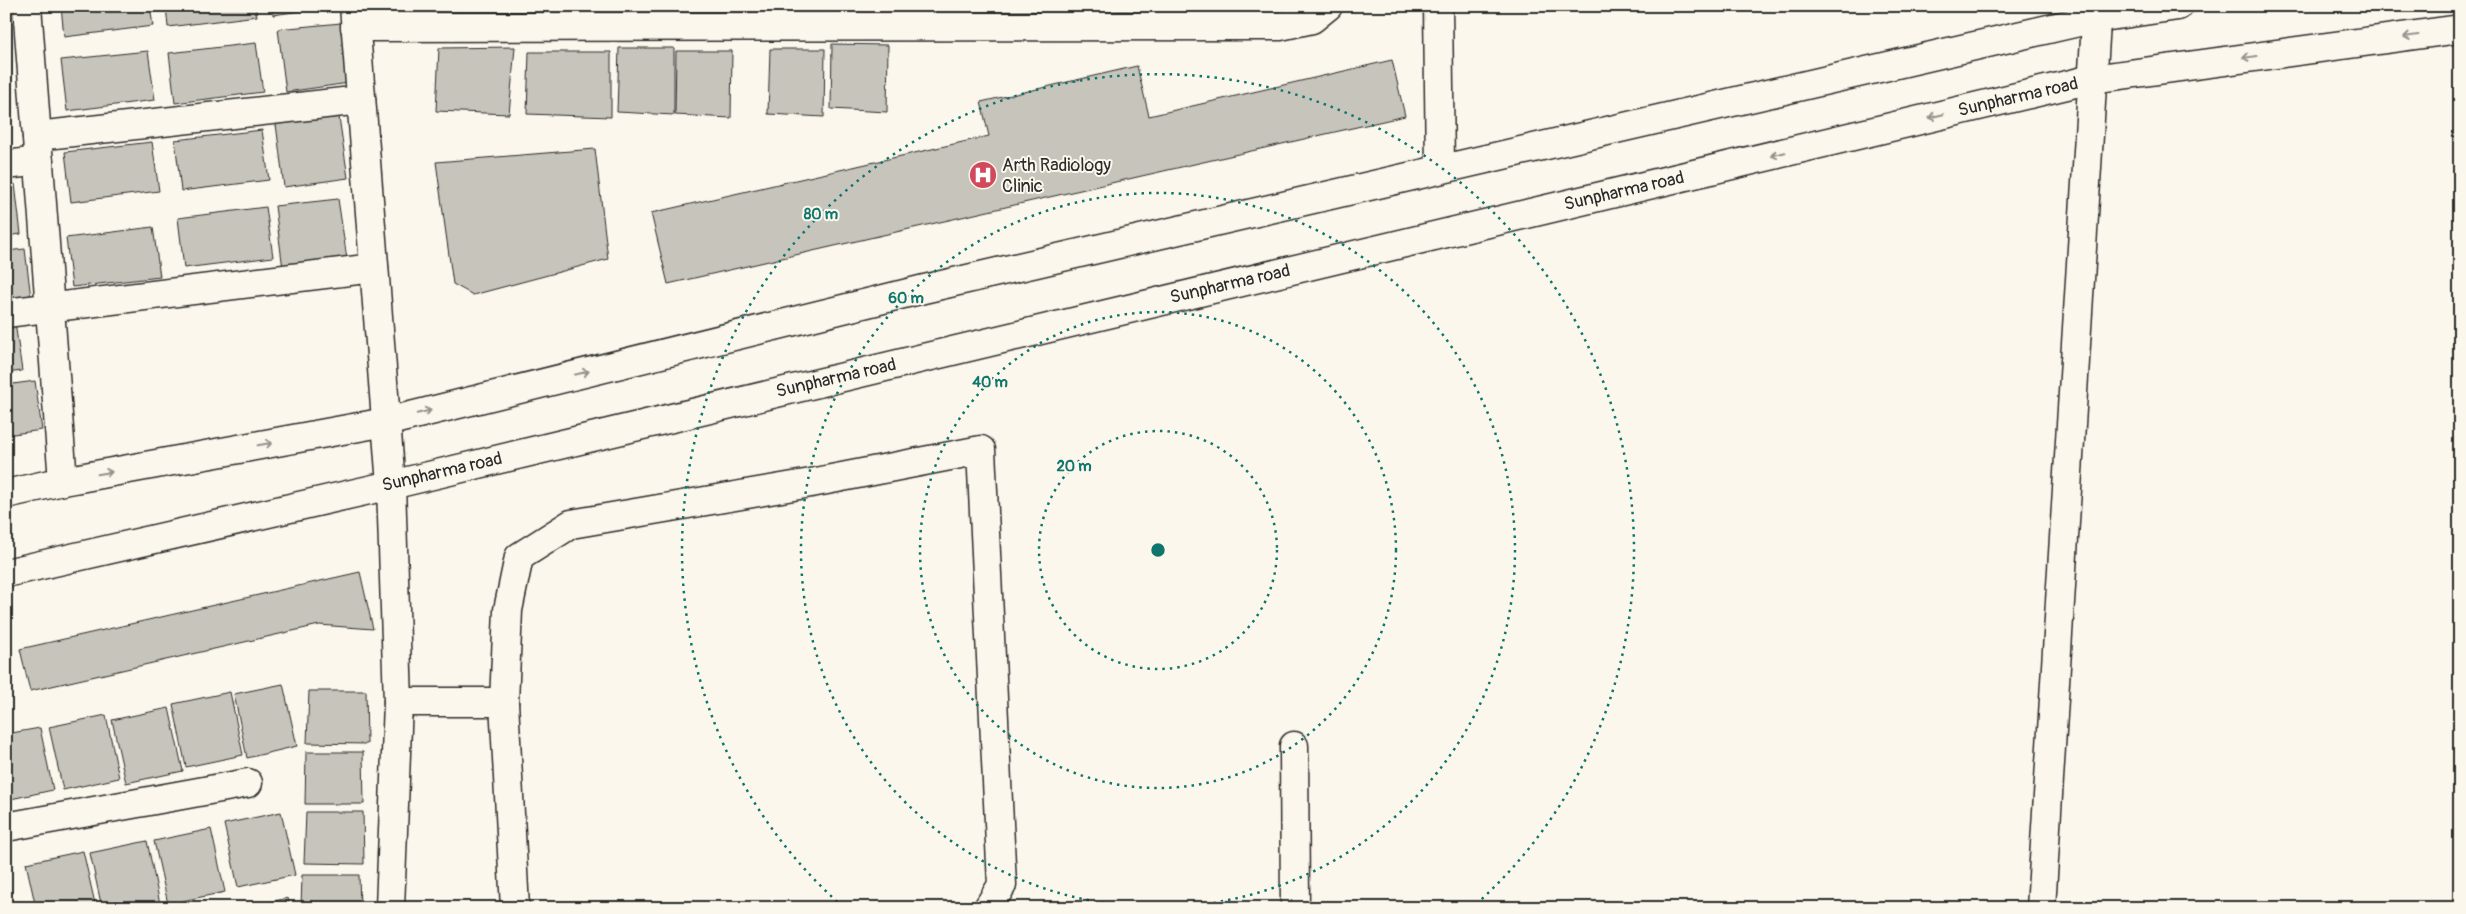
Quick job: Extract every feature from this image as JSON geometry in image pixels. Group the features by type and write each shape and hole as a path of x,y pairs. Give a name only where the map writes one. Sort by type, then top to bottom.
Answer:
{"street":[{"path":"27,6 18,37 38,149 63,481"},
{"path":"390,908 398,702 390,484 354,17 1280,26 1312,19 1328,6"},
{"path":"1438,6 1440,169"},
{"path":"6,494 63,481 386,422 924,289 1440,169 2096,12 2178,6"},
{"path":"2041,908 2096,12"},
{"name":"Sunpharma road","path":"6,573 390,484 2092,79 2460,29"},
{"path":"6,165 38,149 361,100"},
{"path":"6,313 374,268"},
{"path":"515,908 504,702 508,610 519,557 571,524 811,483 981,450 1002,886 988,908"},
{"path":"398,702 504,702"},
{"path":"1294,746 1295,908"},
{"path":"6,827 248,783"}],"building":[{"path":"6,6 10,33 6,34"},
{"path":"61,6 150,6 153,26 64,37"},
{"path":"166,6 255,6 257,16 168,27"},
{"path":"272,6 335,6 273,15"},
{"path":"544,6 587,6 587,8"},
{"path":"1095,6 1152,6 1152,12 1095,9"},
{"path":"341,23 349,83 286,92 278,29"},
{"path":"256,43 263,92 175,103 169,53"},
{"path":"832,44 888,45 887,112 831,109"},
{"path":"515,47 509,114 436,111 439,48"},
{"path":"619,48 674,48 674,115 617,112"},
{"path":"770,49 825,49 824,117 768,114"},
{"path":"148,51 155,100 67,111 61,60"},
{"path":"676,51 732,51 731,118 675,115"},
{"path":"529,52 611,52 611,117 527,114"},
{"path":"1392,60 1405,116 668,284 651,213 989,136 981,102 1137,66 1149,116"},
{"path":"339,117 348,178 284,187 276,124"},
{"path":"262,130 269,180 181,191 175,140"},
{"path":"152,142 159,191 71,202 65,152"},
{"path":"595,149 608,259 473,295 453,284 436,162"},
{"path":"15,184 21,234 6,236 6,185"},
{"path":"338,199 347,259 283,269 275,206"},
{"path":"266,207 273,257 184,268 178,218"},
{"path":"153,227 160,277 72,287 66,238"},
{"path":"25,249 31,298 6,301 6,251"},
{"path":"15,322 22,371 6,373 6,323"},
{"path":"35,381 42,430 6,435 6,385"},
{"path":"360,572 373,629 319,625 30,691 20,649"},
{"path":"283,684 297,746 247,758 234,694"},
{"path":"309,691 366,691 367,744 307,743"},
{"path":"230,692 243,755 186,767 173,704"},
{"path":"169,708 183,771 126,783 112,720"},
{"path":"106,715 119,778 63,790 49,727"},
{"path":"40,728 53,790 6,800 6,734"},
{"path":"306,752 363,752 364,804 305,804"},
{"path":"281,812 295,875 238,887 224,824"},
{"path":"306,812 363,812 364,864 304,863"},
{"path":"211,829 225,892 168,904 154,841"},
{"path":"147,841 160,904 142,908 102,908 90,853"},
{"path":"83,851 96,908 36,908 26,863"},
{"path":"302,875 359,875 360,908 301,908"},
{"path":"288,898 290,908 243,908"}],"place":[{"name":"Arth Radiology Clinic","path":"983,175"}]}
